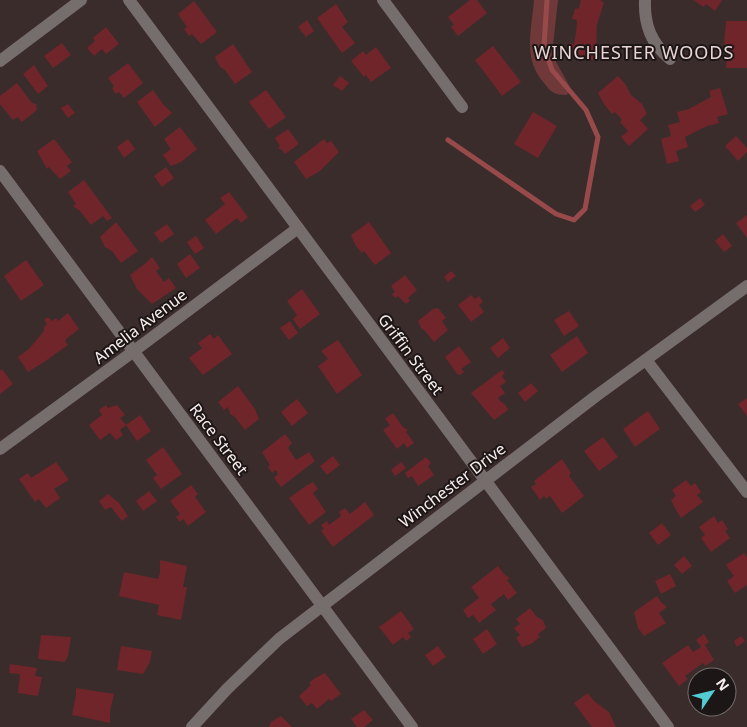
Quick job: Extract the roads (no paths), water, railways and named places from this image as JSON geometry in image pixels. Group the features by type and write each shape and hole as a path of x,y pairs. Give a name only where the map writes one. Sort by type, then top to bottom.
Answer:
{"street":[{"path":"0,61 82,0"},
{"name":"Griffin Street","path":"129,0 668,727"},
{"path":"383,0 462,107"},
{"path":"645,0 644,12 648,28 655,42 670,59"},
{"name":"Race Street","path":"0,171 412,727"},
{"name":"Amelia Avenue","path":"0,449 298,228"},
{"name":"Winchester Drive","path":"192,727 227,689 279,639 485,481 747,286"},
{"path":"646,360 747,492"}],"waterway":[{"path":"448,140 556,214 574,220 585,209 598,137 586,110 552,70 544,46 547,0"}],"district":[{"name":"WINCHESTER WOODS","path":"634,52"}]}
